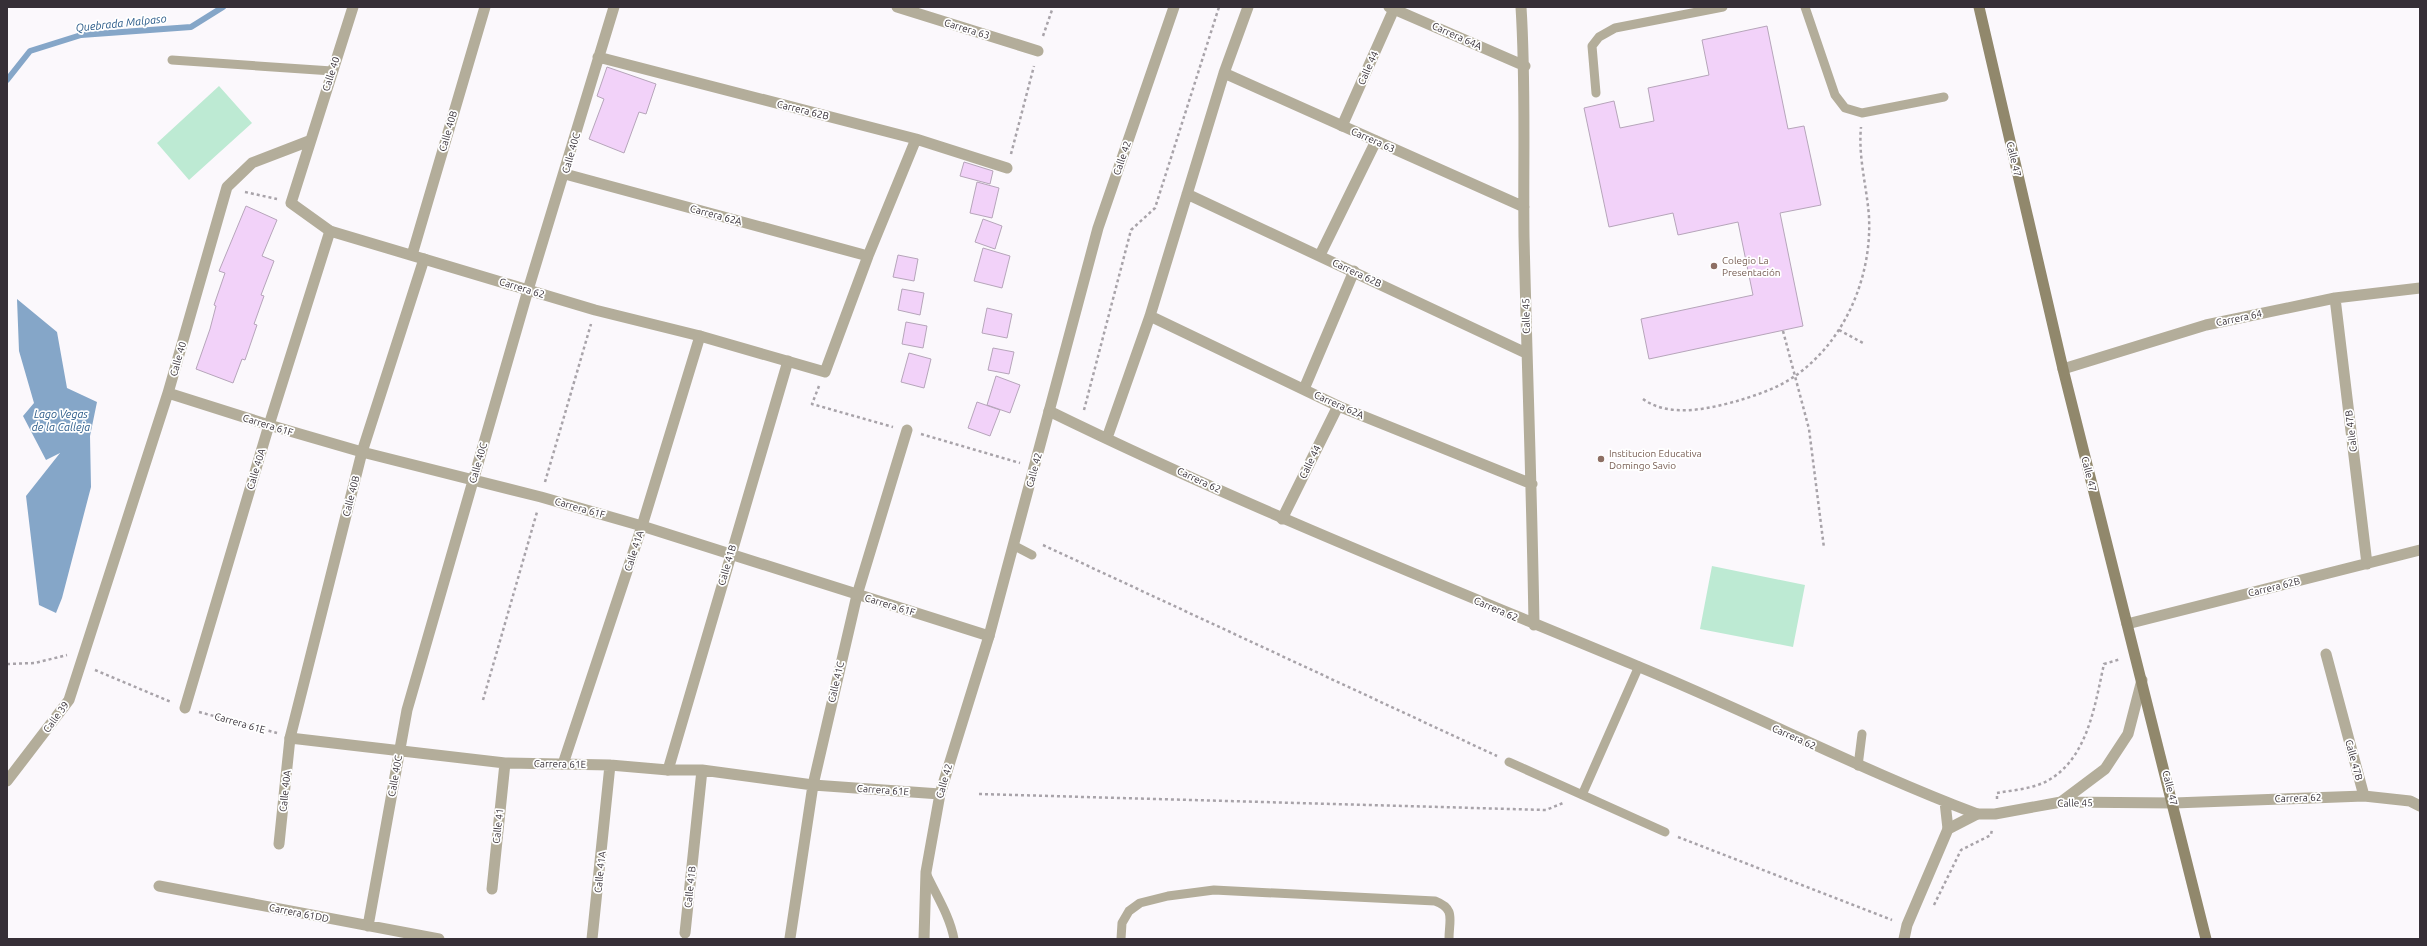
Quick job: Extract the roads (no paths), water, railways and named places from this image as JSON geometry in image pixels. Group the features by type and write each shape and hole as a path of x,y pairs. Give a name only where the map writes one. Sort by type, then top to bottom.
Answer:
{"main road":[{"name":"Calle 47","path":"1979,7 2063,369 2174,804 2206,939"}],"street":[{"name":"Calle 40","path":"291,203 309,141 353,7"},
{"name":"Calle 40B","path":"412,255 485,7"},
{"name":"Calle 40C","path":"368,926 407,710 528,290 565,174 598,57 614,7"},
{"name":"Carrera 63","path":"896,7 1038,51"},
{"name":"Calle 42","path":"924,939 926,872 940,794 989,636 1098,228 1174,7"},
{"path":"1107,438 1150,316 1224,73 1248,7"},
{"name":"Calle 45","path":"1522,7 1525,66 1524,207 1526,353 1532,484 1534,625"},
{"name":"Carrera 64A","path":"1392,8 1525,66"},
{"name":"Calle 44","path":"1342,126 1392,8"},
{"name":"Carrera 62B","path":"598,57 916,139 1007,168"},
{"name":"Carrera 63","path":"1224,73 1524,207"},
{"path":"868,256 916,139"},
{"name":"Calle 40","path":"94,621 168,393 227,187 252,163 309,141"},
{"path":"1320,255 1376,141"},
{"name":"Carrera 62A","path":"565,174 868,256"},
{"name":"Carrera 62B","path":"1187,194 1320,255 1526,353"},
{"name":"Carrera 62","path":"291,203 330,230 595,310 700,336 825,372 868,256"},
{"name":"Calle 40A","path":"185,708 269,425 330,230"},
{"name":"Calle 40B","path":"290,738 362,452 424,259"},
{"path":"1304,389 1354,271"},
{"name":"Carrera 64","path":"2063,369 2206,325 2335,298 2420,288"},
{"name":"Calle 47B","path":"2335,298 2367,564"},
{"name":"Carrera 62A","path":"1150,316 1338,406 1532,484"},
{"name":"Calle 41A","path":"564,764 642,526 700,336"},
{"name":"Calle 41B","path":"668,770 788,361"},
{"name":"Carrera 61F","path":"168,393 269,425 362,452 541,497 642,526 989,636"},
{"name":"Calle 44","path":"1282,519 1338,406"},
{"name":"Carrera 62","path":"1049,411 1282,519 1534,625 1639,666 1858,766 1945,802"},
{"name":"Calle 41C","path":"790,938 812,785 856,595 907,430"},
{"name":"Carrera 62B","path":"2127,624 2420,550"},
{"name":"Calle 39","path":"7,781 68,700 94,621"},
{"name":"Calle 47B","path":"2326,654 2364,796"},
{"path":"2061,802 2105,769 2128,734 2142,680"},
{"name":"Calle 40A","path":"279,844 290,738"},
{"name":"Carrera 61E","path":"290,738 399,752 505,763 610,765 668,770 702,770 812,785 940,794"},
{"name":"Calle 41","path":"492,889 505,763"},
{"name":"Calle 41A","path":"593,935 610,765"},
{"name":"Calle 41B","path":"685,933 702,770"},
{"name":"Carrera 62","path":"2174,804 2364,796 2410,801 2420,806"},
{"path":"1904,939 1907,925 1948,829 1945,802"},
{"name":"Calle 45","path":"1945,802 1978,814 1996,814 2061,802 2174,804"},
{"name":"Calle 45","path":"1948,829 1978,814"},
{"name":"Carrera 61DD","path":"159,886 423,938 439,939"}],"lane":[{"path":"1596,93 1592,46 1599,37 1615,28 1723,7"},
{"path":"1805,7 1835,95 1845,108 1862,113 1944,97"},
{"path":"172,60 332,71"},
{"path":"1013,545 1029,553"},
{"path":"1582,795 1639,666"},
{"path":"1858,766 1862,734"},
{"path":"1509,762 1665,832"},
{"path":"926,872 939,902 951,922 954,939"},
{"path":"1121,939 1122,923 1129,911 1140,903 1168,896 1214,890 1434,901 1446,905 1450,910 1449,939"}],"water":[{"name":"Lago Vegas de la Calleja","path":"17,299 57,332 67,388 97,402 90,436 91,487 62,598 56,613 39,605 26,496 60,453 46,460 23,416 34,403 19,351"}],"waterway":[{"name":"Quebrada Malpaso","path":"7,80 30,51 81,35 191,27 223,7"}],"place":[{"name":"Colegio La Presentación","path":"1714,266"},
{"name":"Institucion Educativa Domingo Savio","path":"1601,459"}]}
